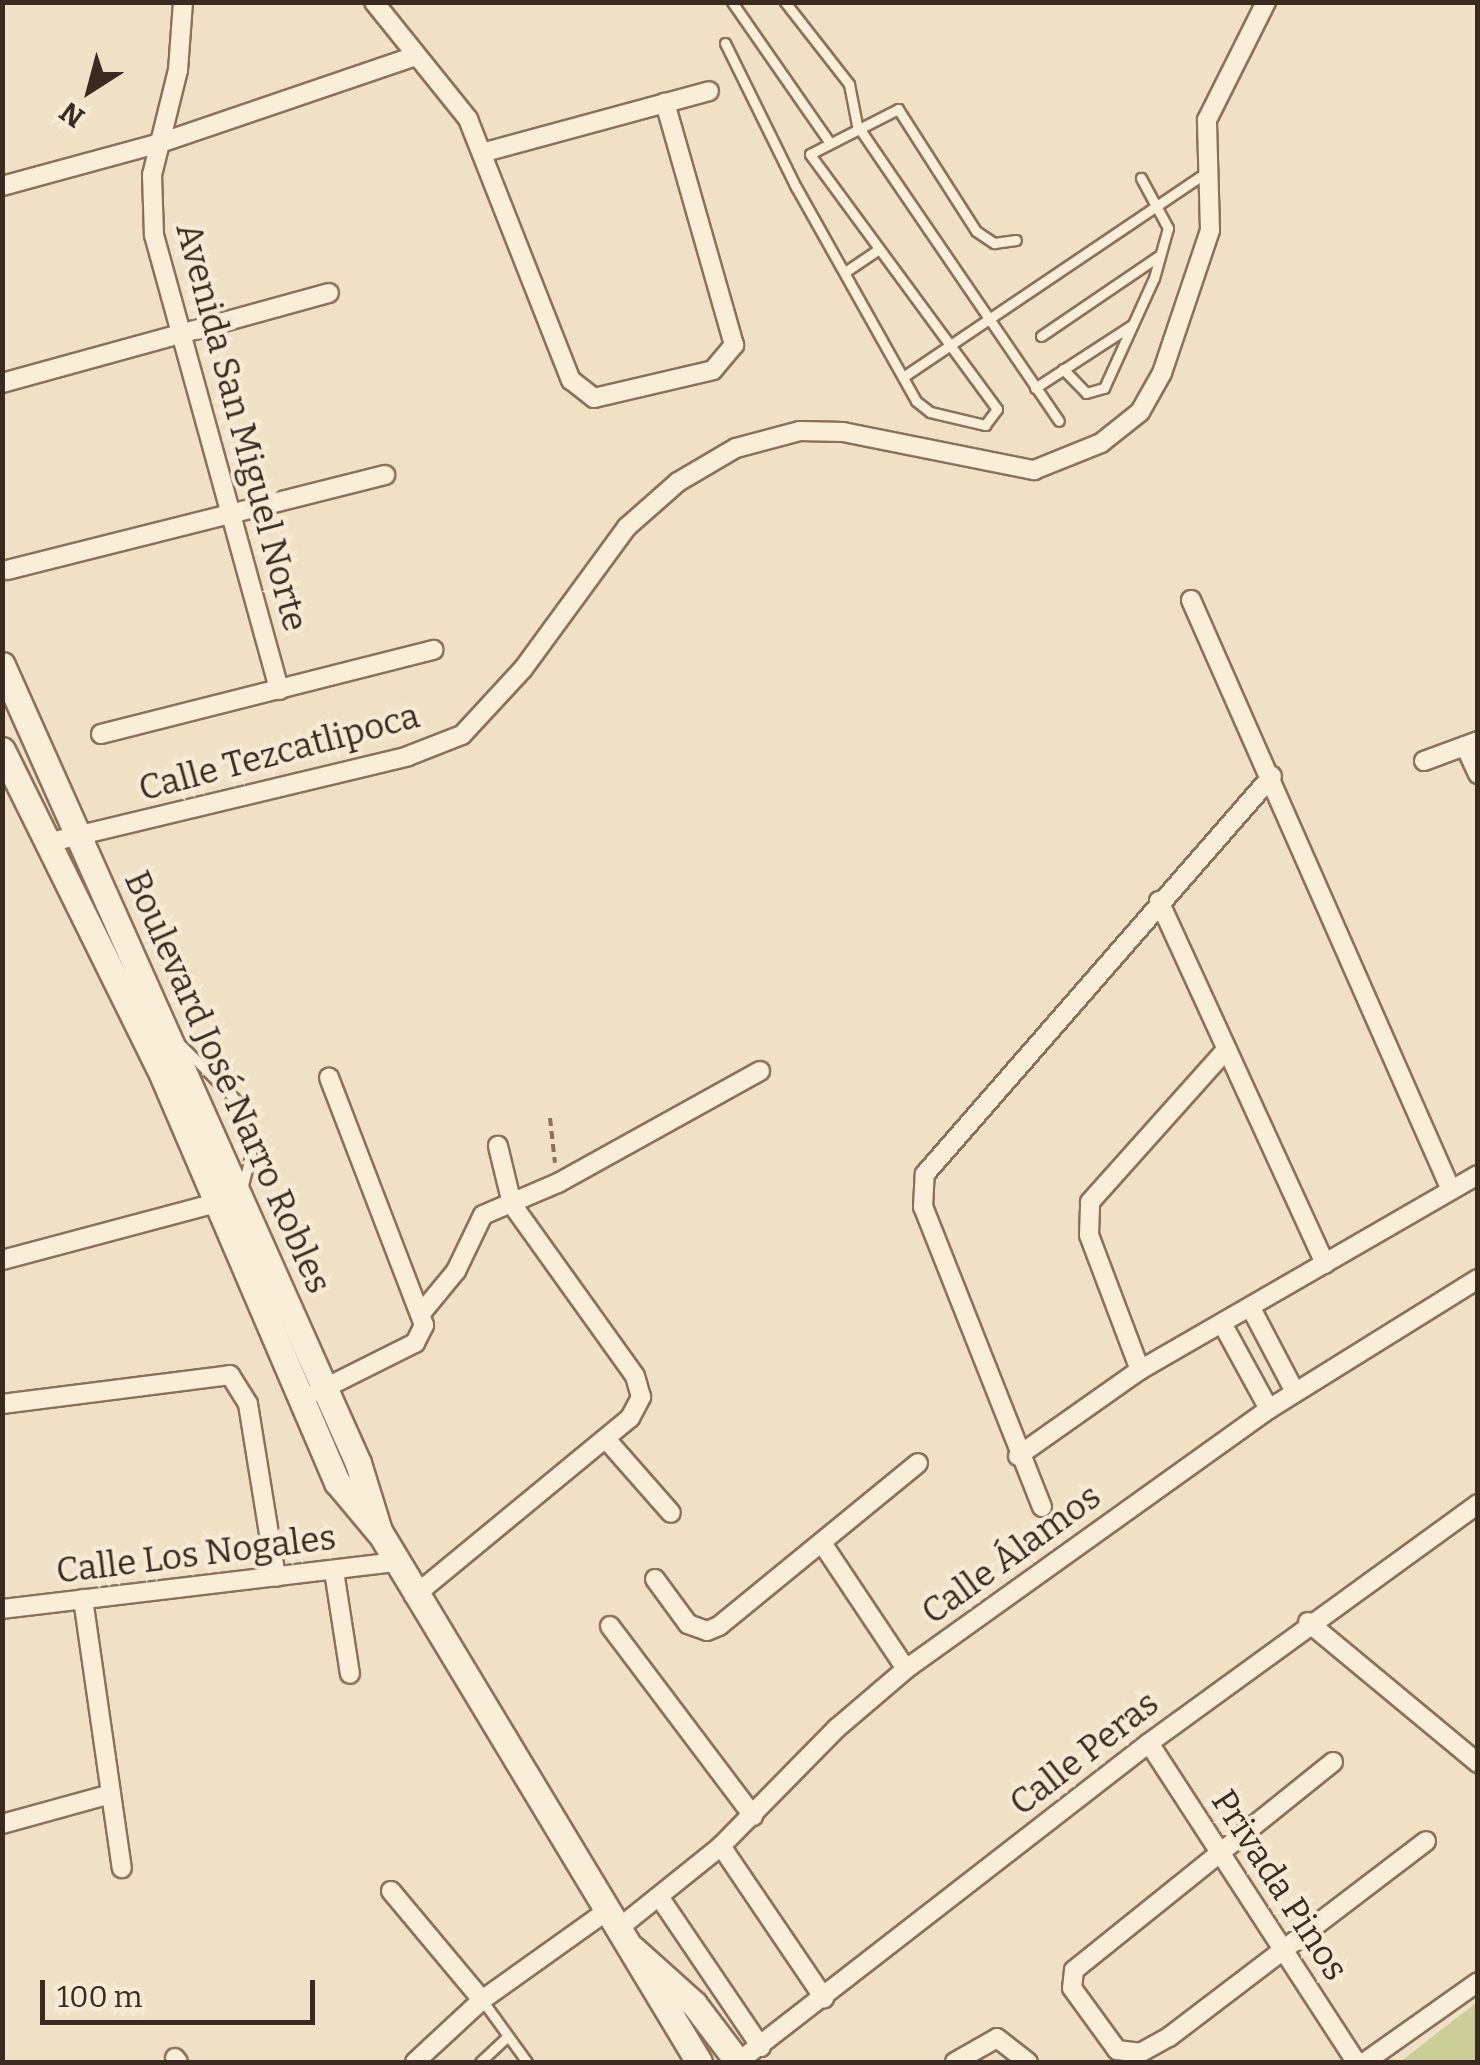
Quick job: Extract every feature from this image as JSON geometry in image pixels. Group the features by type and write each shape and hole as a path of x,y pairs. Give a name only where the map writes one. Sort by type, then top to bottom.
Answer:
{"street":[{"name":"Avenida San Miguel Norte","path":"183,2 178,70 157,144 154,235 279,690"},
{"path":"374,2 415,56 454,98 485,152 574,386 600,398 705,373 727,359 734,337 665,102"},
{"name":"Calle Tezcatlipoca","path":"47,843 408,756 462,735 523,668 627,527 678,482 736,448 800,430 843,432 1034,470 1101,444 1140,412 1162,374 1210,230 1207,120 1266,2"},
{"path":"2,186 157,144 415,56"},
{"path":"485,152 709,90"},
{"path":"2,383 329,293"},
{"path":"7,570 384,475"},
{"path":"1190,600 1272,776 1451,1190"},
{"path":"101,734 434,650"},
{"name":"Boulevard José Narro Robles","path":"2,665 168,1033 229,1199 314,1393 337,1482 379,1532 414,1596 699,2062"},
{"path":"1424,761 1471,743 1478,774"},
{"name":"Boulevard José Narro Robles","path":"2,750 229,1199"},
{"path":"1042,1507 1018,1456 923,1207 922,1186 939,1152 1272,776"},
{"path":"1159,901 1325,1264"},
{"path":"1140,1370 1089,1235 1090,1202 1226,1048"},
{"path":"422,1311 456,1271 482,1215 558,1183 760,1071"},
{"path":"314,1393 414,1343 422,1333 422,1311 330,1078"},
{"path":"414,1596 606,1439 641,1397 636,1376 512,1204 498,1146"},
{"path":"1018,1456 1140,1370 1252,1310 1478,1174"},
{"path":"2,1260 229,1199"},
{"name":"Calle Álamos","path":"415,2062 482,2000 619,1928 660,1898 722,1846 837,1728 906,1669 1269,1409 1478,1278"},
{"path":"1252,1310 1295,1392"},
{"path":"1223,1324 1269,1409"},
{"path":"2,1404 223,1374 237,1380 248,1404 276,1577"},
{"path":"606,1439 671,1513"},
{"path":"654,1579 688,1624 707,1631 918,1463"},
{"name":"Calle Peras","path":"738,2062 1308,1622 1478,1504"},
{"path":"822,1542 906,1669"},
{"name":"Calle Los Nogales","path":"2,1609 396,1562"},
{"path":"334,1571 350,1674"},
{"path":"83,1600 107,1794 122,1868"},
{"path":"1308,1622 1478,1763"},
{"path":"610,1626 753,1816"},
{"name":"Privada Pinos","path":"1148,1743 1356,2062"},
{"path":"1333,1762 1083,1961 1072,1988 1117,2050 1128,2055 1153,2047 1426,1842"},
{"path":"2,1824 107,1794"},
{"path":"722,1846 824,1998"},
{"path":"391,1891 482,2000"},
{"path":"660,1898 761,2047"},
{"name":"Boulevard José Narro Robles","path":"619,1928 694,2004 738,2062"},
{"path":"1365,2062 1478,1982"},
{"path":"955,2062 997,2038 1028,2062"}],"lane":[{"path":"732,2 828,140"},
{"path":"785,2 849,84 857,125 984,318 1058,421"},
{"path":"725,43 844,272 903,377 930,412 992,422 998,409 811,157 828,140 898,109 976,231 994,243 1016,240"},
{"path":"903,377 984,318 1207,172"},
{"path":"1063,369 1079,390 1100,393 1134,324 1162,254 1168,228 1141,178"},
{"path":"844,272 879,249"},
{"path":"1042,336 1162,254"},
{"path":"1035,388 1134,324"},
{"path":"168,1033 243,1108 252,1148 229,1199"},
{"path":"482,2000 527,2062"},
{"path":"480,2062 508,2036"}],"path":[{"path":"550,1118 558,1183"}],"green space":[{"path":"1477,2002 1477,2062 1400,2062"}]}
